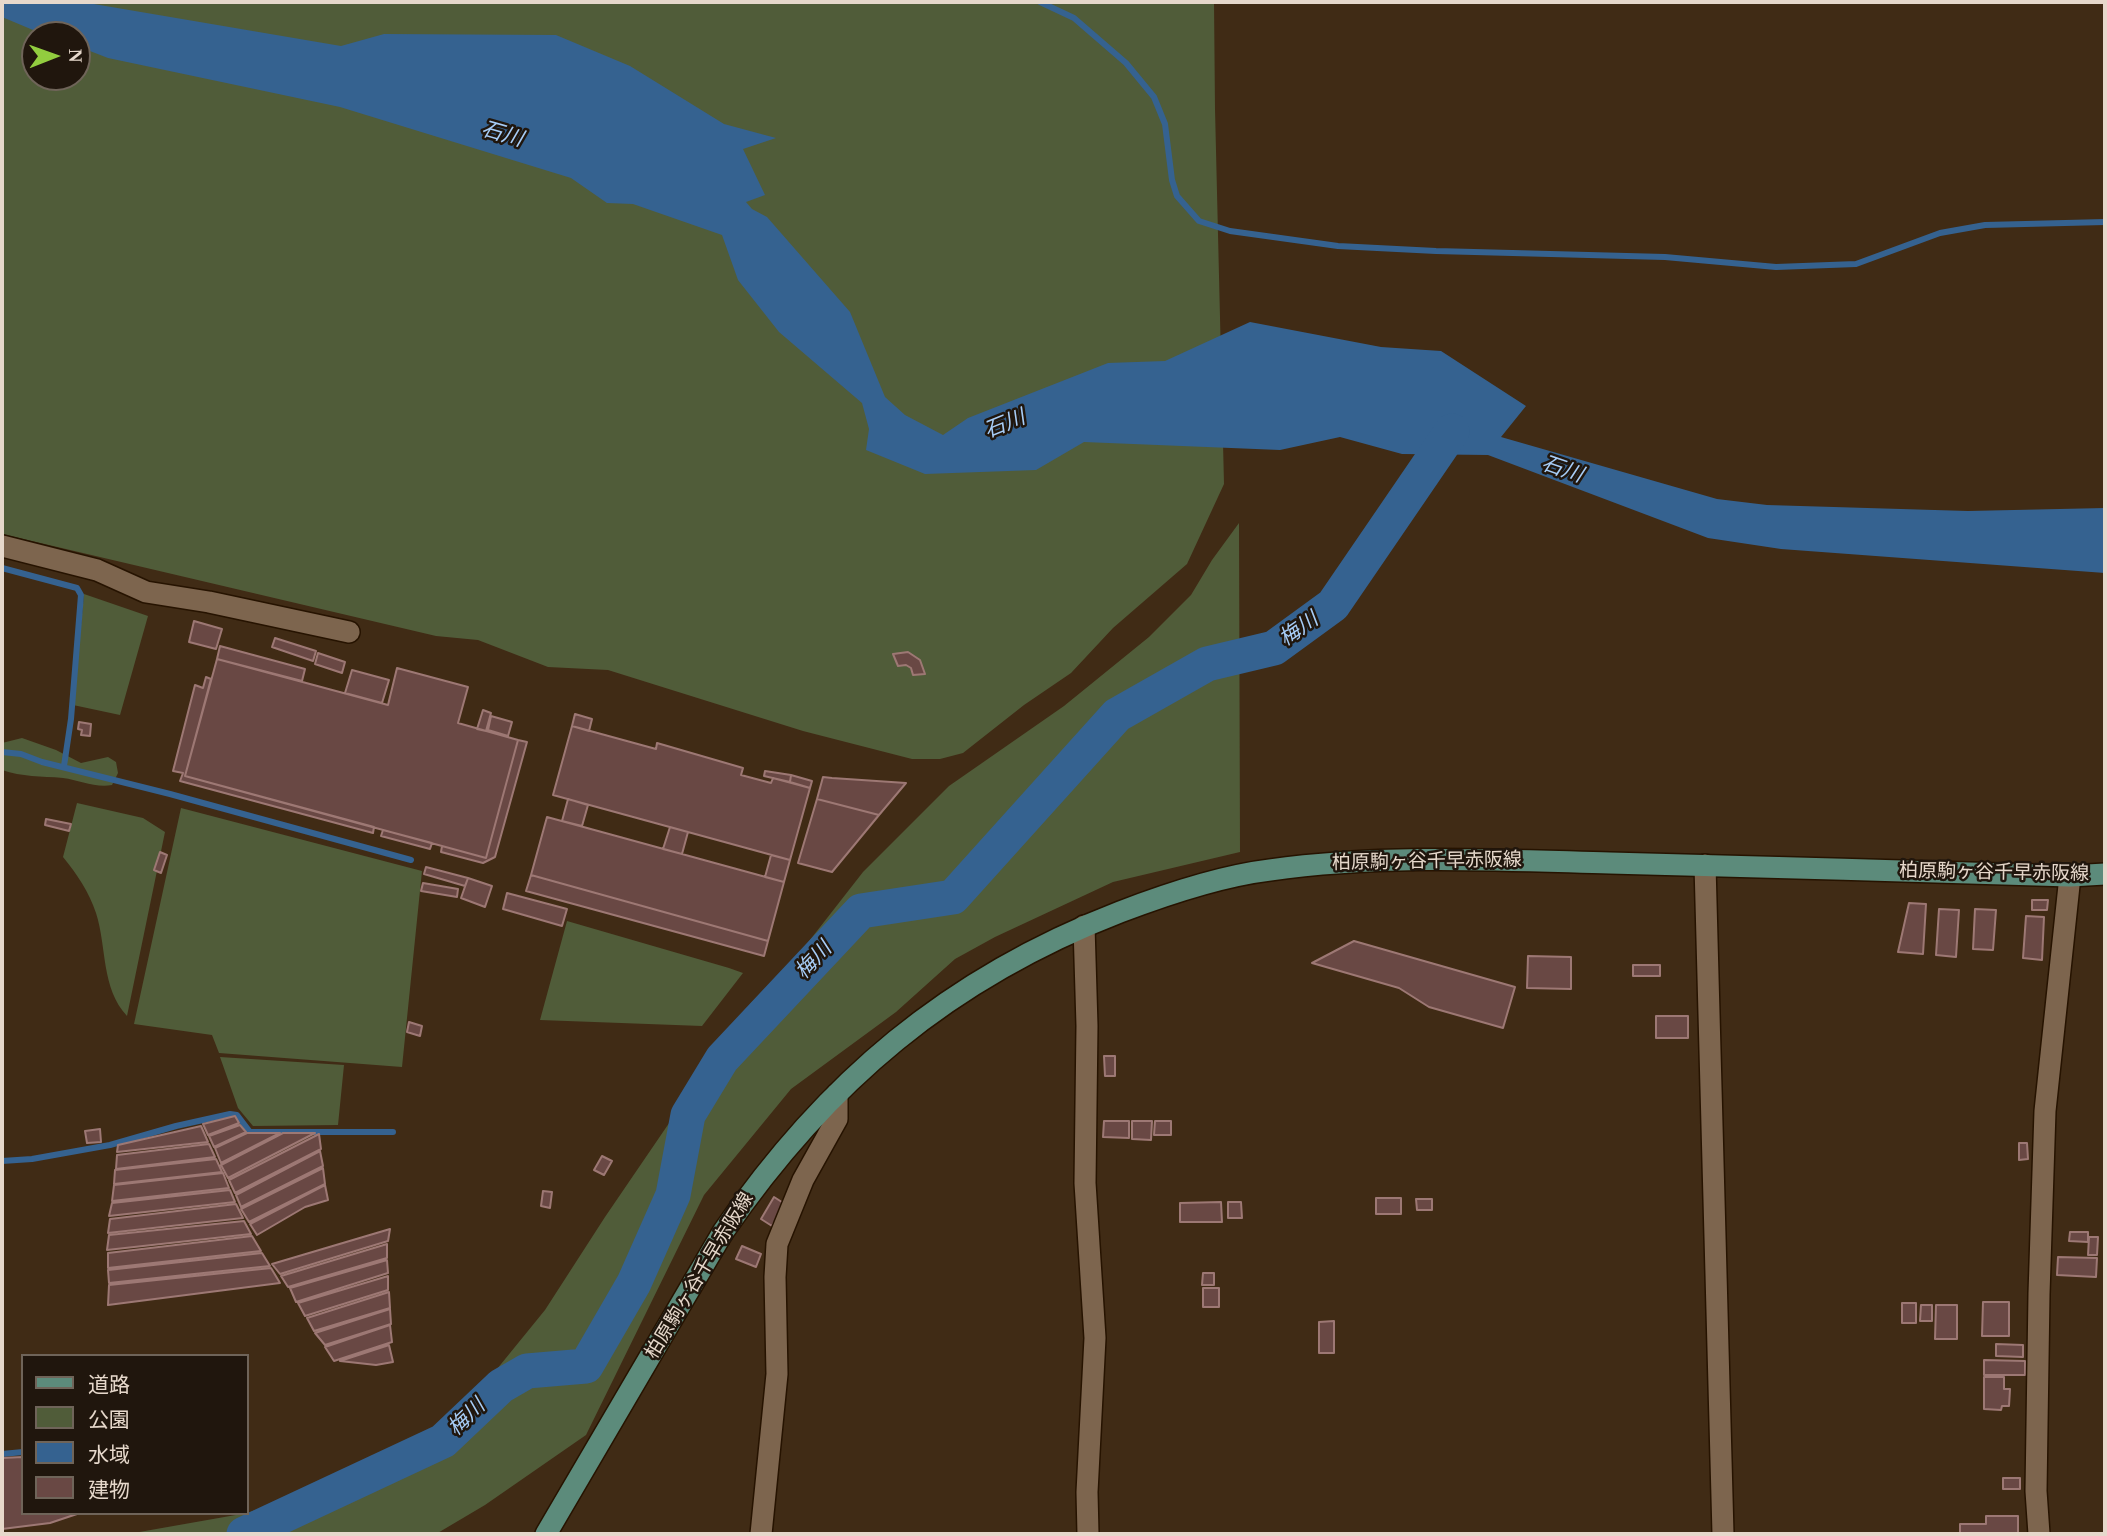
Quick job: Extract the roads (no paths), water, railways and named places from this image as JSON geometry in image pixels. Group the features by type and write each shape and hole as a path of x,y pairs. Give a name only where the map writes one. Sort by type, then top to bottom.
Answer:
{"main road":[{"name":"柏原駒ヶ谷千早赤阪線","path":"546,1534 723,1232 797,1135 895,1040 940,1006 1013,960 1084,926 1191,888 1265,870 1368,859 1705,865 2070,876 2105,874"}],"street":[{"path":"2,546 97,570 146,592 209,602 349,632"},
{"path":"1705,865 1723,1534"},
{"path":"2039,1534 2036,1491 2045,1111 2070,876"},
{"path":"1084,926 1087,1026 1085,1183 1095,1338 1087,1492 1088,1534"},
{"path":"761,1534 777,1374 777,1244 803,1180 837,1119 837,1094"}],"water":[{"name":"石川","path":"2,2 82,2 341,46 384,34 556,35 630,66 724,124 776,138 743,149 765,195 746,202 752,209 767,217 850,312 885,397 905,415 943,435 968,418 1108,363 1165,361 1250,322 1381,347 1441,351 1526,406 1501,437 1717,499 1767,505 1968,511 2105,508 2105,573 1781,549 1708,538 1488,455 1402,454 1340,437 1280,450 1084,442 1036,470 925,474 866,450 869,429 862,403 779,332 738,280 722,235 633,204 607,203 571,178 340,107 108,58 91,51 91,21 21,21 21,25 2,17"}],"waterway":[{"path":"1040,2 1074,18 1126,63 1154,97 1165,124 1172,180 1177,196 1199,221 1230,231 1338,246 1665,257 1776,267 1856,264 1940,233 1985,225 2105,222"},
{"name":"梅川","path":"244,1534 443,1441 501,1386 527,1371 586,1366 634,1283 673,1195 688,1115 722,1059 861,911 953,897 1117,715 1207,664 1274,648 1333,605 1452,431"},
{"path":"2,568 77,588 81,595 71,719 64,766"},
{"path":"2,752 21,754 42,762 411,860"},
{"path":"2,1161 32,1159 110,1145 230,1114 237,1115 250,1132 393,1132"},
{"path":"2,1454 21,1452"}]}
